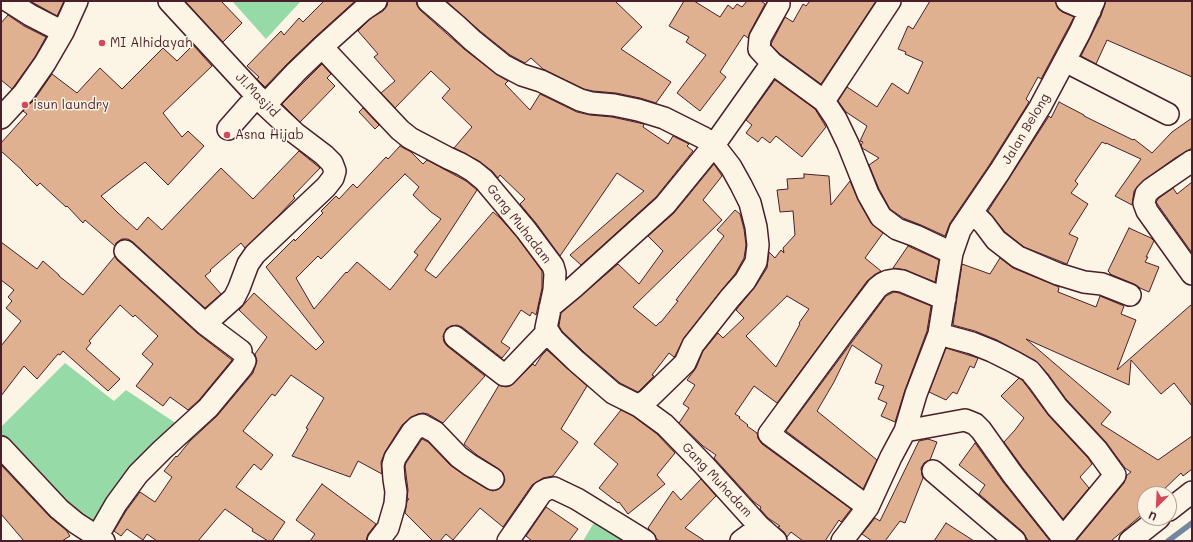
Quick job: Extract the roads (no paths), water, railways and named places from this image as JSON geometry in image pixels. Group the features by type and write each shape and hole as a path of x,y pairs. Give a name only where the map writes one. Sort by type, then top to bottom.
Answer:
{"street":[{"path":"8,1 30,15 63,32"},
{"path":"1,118 24,93 46,63 63,32 77,1"},
{"name":"Jl.Masjid","path":"169,1 261,101 296,133 324,155 332,164 335,171 333,178 326,187 255,254 248,264 234,298 205,324"},
{"path":"228,129 296,72 363,10 376,1"},
{"path":"428,1 503,65 522,75 541,81 580,100 638,110 664,118 686,128 714,145 731,167 750,203 756,227 758,245 756,262 745,281 693,345 685,362 653,395 639,406"},
{"path":"779,1 779,4 760,38 758,49 772,63 824,102 836,119 848,144 868,194 881,217 897,229 952,253"},
{"path":"824,102 890,1"},
{"path":"1067,1 1092,6"},
{"name":"Jalan Belong","path":"842,541 868,507 891,457 905,431 916,394 939,334 952,253 960,230 1040,107 1080,32 1092,6"},
{"name":"Gang Muhadam","path":"322,47 400,130 410,138 473,172 484,180 553,266 555,282 546,323 547,332 576,361 614,393 639,406 665,424 760,527 776,541"},
{"path":"1065,61 1168,114"},
{"path":"550,307 664,205 714,145 772,63"},
{"path":"1192,161 1151,189 1146,194 1144,203 1147,211 1192,274"},
{"path":"971,214 984,224 996,240 1018,257 1058,274 1084,282 1102,284 1130,295"},
{"path":"1,447 59,509 76,524 101,539 116,504 138,474 168,444 208,408 242,367 243,356 205,324 125,251"},
{"path":"868,507 769,434 846,329 877,288 882,284 894,280 902,281 945,299"},
{"path":"455,337 506,375 547,332"},
{"path":"905,431 965,420 974,424 981,430 1018,481 1063,538 1115,475 1097,450 1057,407 1030,371 992,351 972,343 939,334"},
{"path":"378,541 388,528 395,504 396,492 393,471 395,458 416,427 422,425 435,432 459,457 493,479"},
{"path":"933,471 1015,541"},
{"path":"508,541 542,492 554,488 561,490 584,503 645,541"},
{"path":"1177,504 1192,492"},
{"path":"1130,541 1149,526"},
{"path":"741,541 760,527"}],"waterway":[{"path":"1168,541 1192,523"}],"place":[{"name":"MI Alhidayah","path":"102,43"},
{"name":"isun laundry","path":"25,105"},
{"name":"Asna Hijab","path":"227,135"}]}
